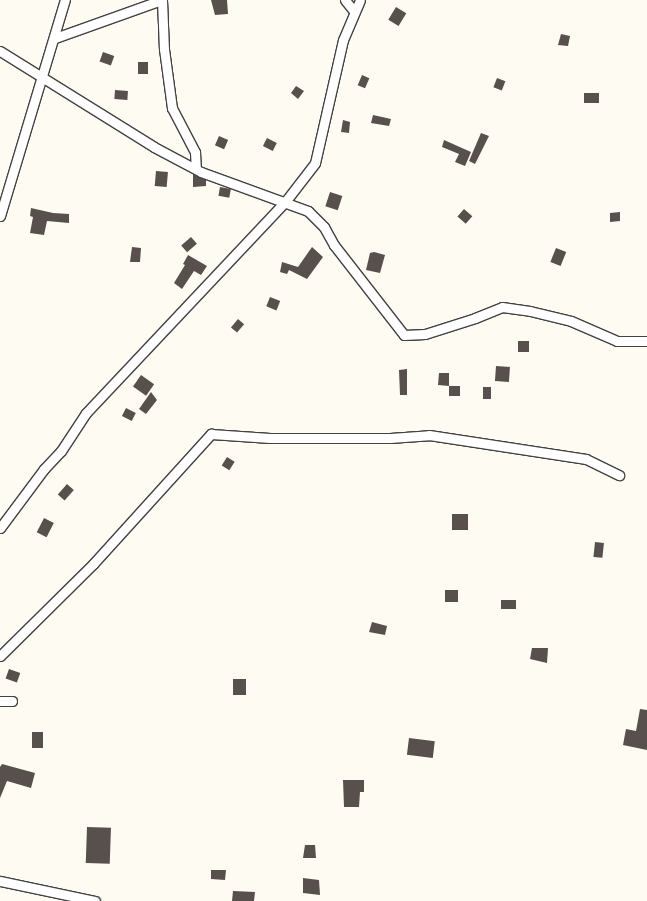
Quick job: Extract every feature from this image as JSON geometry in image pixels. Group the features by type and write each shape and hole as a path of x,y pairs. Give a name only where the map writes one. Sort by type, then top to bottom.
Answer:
{"street":[{"path":"0,216 65,0"},
{"path":"54,38 161,0 164,49 172,108 195,152 196,169"},
{"path":"345,0 354,11"},
{"path":"0,528 44,468 62,451 96,401 285,202 315,163 343,40 354,11 360,0"},
{"path":"0,51 43,76 154,147 196,169 308,212 324,228 334,245 404,335 425,334 475,318 502,307 530,310 571,322 593,329 617,341 647,341"},
{"path":"0,656 93,564 211,434 270,438 390,438 429,435 586,458 619,475"},
{"path":"0,701 12,700"},
{"path":"0,881 94,901"}],"building":[{"path":"211,0 227,0 228,14 215,15"},
{"path":"396,7 406,13 399,26 388,20"},
{"path":"561,34 570,36 568,46 558,45"},
{"path":"103,52 114,56 111,66 100,61"},
{"path":"138,62 148,62 148,74 138,74"},
{"path":"362,75 369,78 365,88 358,85"},
{"path":"497,78 505,81 502,91 493,87"},
{"path":"296,86 304,91 298,99 291,93"},
{"path":"115,90 128,91 127,100 114,99"},
{"path":"584,93 599,93 599,103 584,103"},
{"path":"373,115 391,119 389,126 371,123"},
{"path":"343,120 350,122 349,133 341,132"},
{"path":"481,133 489,136 475,164 469,161"},
{"path":"219,136 228,140 224,149 215,145"},
{"path":"267,138 277,143 273,151 263,146"},
{"path":"444,140 471,152 465,166 455,162 459,154 442,147"},
{"path":"156,171 168,172 167,187 155,186"},
{"path":"193,174 206,180 206,186 193,187"},
{"path":"220,187 231,189 229,198 218,196"},
{"path":"330,192 342,196 338,210 325,206"},
{"path":"31,208 53,213 69,214 69,223 47,221 44,235 30,233 33,217 30,216"},
{"path":"464,209 472,216 466,224 457,217"},
{"path":"620,212 620,221 610,222 610,213"},
{"path":"191,237 197,244 187,252 181,246"},
{"path":"132,247 141,248 140,262 130,262"},
{"path":"312,247 323,257 307,279 289,270 287,274 280,272 282,262 298,267"},
{"path":"556,248 566,252 561,266 550,262"},
{"path":"374,252 385,255 380,273 366,270 370,253"},
{"path":"188,255 207,266 201,275 194,271 182,289 174,283 185,265 183,264"},
{"path":"270,297 280,301 276,310 266,306"},
{"path":"238,319 244,324 237,333 231,327"},
{"path":"518,341 529,341 529,352 518,352"},
{"path":"496,366 510,367 509,382 495,381"},
{"path":"407,369 407,395 400,395 399,370"},
{"path":"439,373 449,373 449,386 438,385"},
{"path":"141,375 154,384 146,396 133,386"},
{"path":"449,386 460,386 460,396 449,396"},
{"path":"483,387 491,387 491,399 483,399"},
{"path":"151,392 157,400 146,414 139,409"},
{"path":"126,408 136,413 132,421 122,416"},
{"path":"227,457 235,462 229,470 222,465"},
{"path":"67,484 74,490 65,500 58,495"},
{"path":"452,514 468,514 468,530 452,530"},
{"path":"44,518 54,523 47,537 37,532"},
{"path":"595,542 604,543 602,558 593,557"},
{"path":"445,590 458,590 458,602 445,602"},
{"path":"501,600 516,600 516,609 501,609"},
{"path":"372,622 387,626 385,635 369,632"},
{"path":"532,648 548,648 547,663 530,659"},
{"path":"9,669 20,673 17,683 6,678"},
{"path":"233,679 246,679 246,695 233,695"},
{"path":"640,709 647,710 647,750 623,745 626,729 636,731"},
{"path":"32,732 43,732 43,748 32,748"},
{"path":"409,738 435,741 433,758 407,755"},
{"path":"2,764 35,773 31,788 7,781 0,798 0,767"},
{"path":"343,780 364,780 364,792 360,792 359,807 344,807"},
{"path":"87,827 111,828 110,864 86,863"},
{"path":"305,845 315,845 316,858 303,858"},
{"path":"211,870 226,870 225,880 211,879"},
{"path":"303,878 319,880 320,895 303,893"},
{"path":"233,891 255,892 254,901 232,901"}]}
